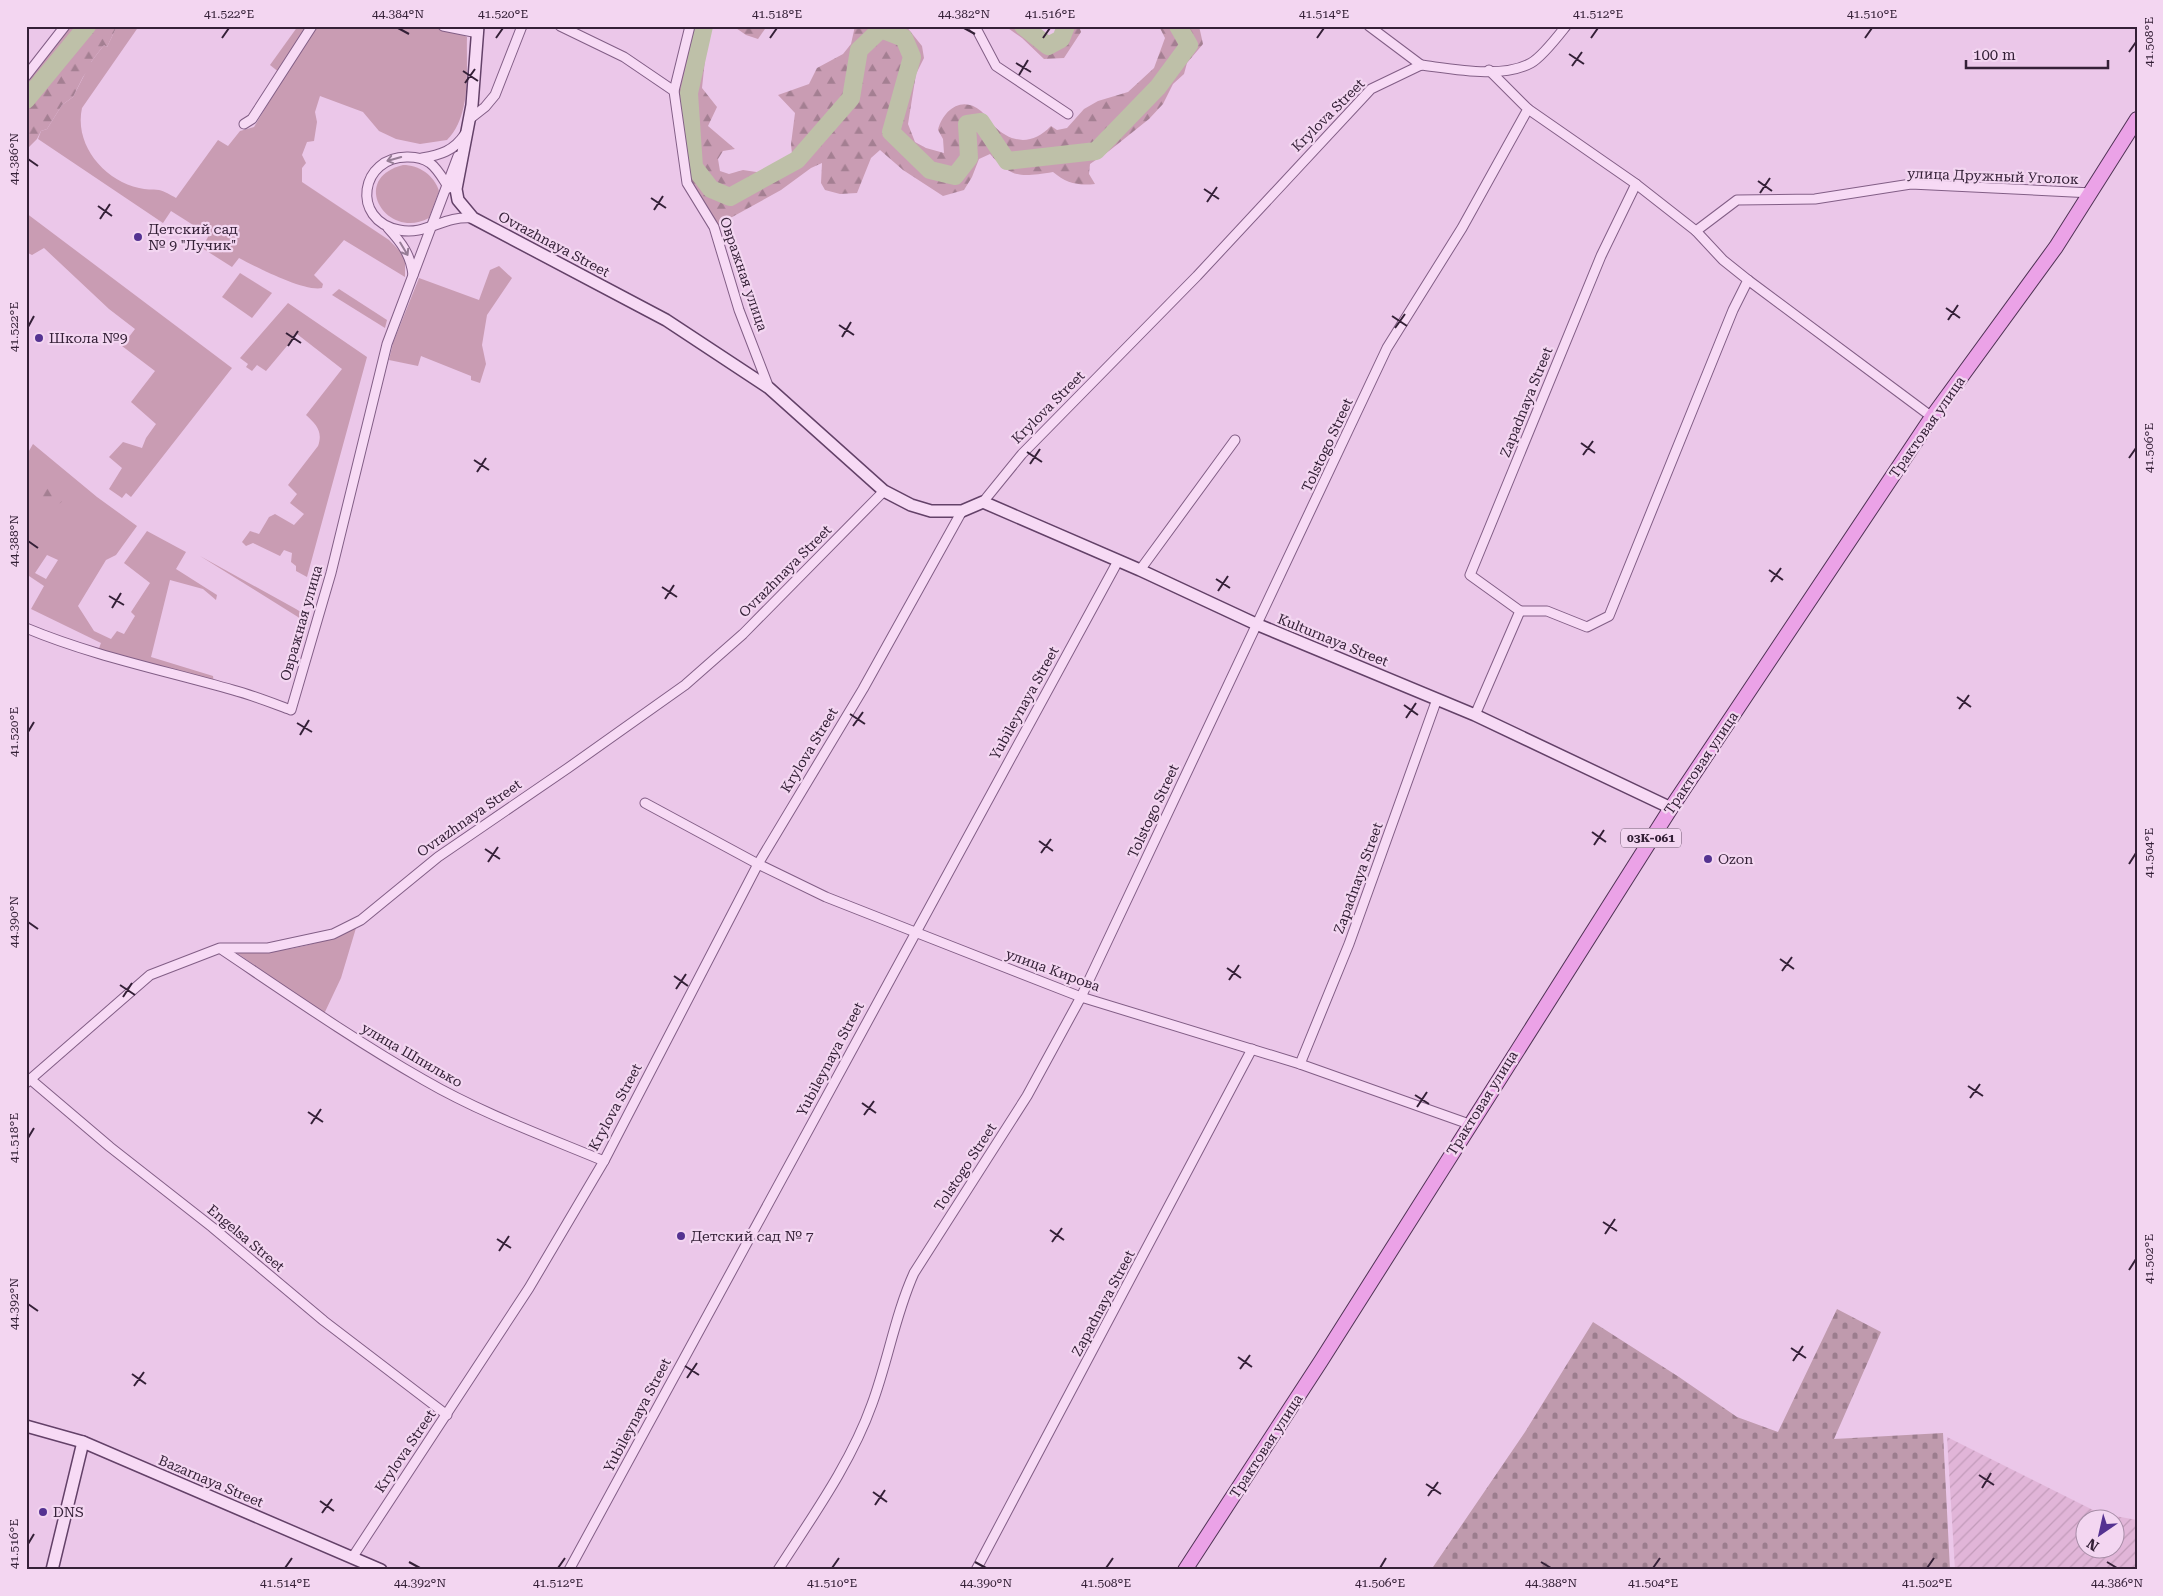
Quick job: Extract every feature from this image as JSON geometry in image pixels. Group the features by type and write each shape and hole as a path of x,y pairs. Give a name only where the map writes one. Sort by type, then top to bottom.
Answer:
{"main road":[{"name":"Трактовая улица","path":"1185,1570 1671,808 1932,417 2056,247 2092,193 2137,119"}],"street":[{"path":"26,76 65,26"},
{"path":"244,124 252,119 312,26"},
{"path":"443,26 478,30 470,122 457,180 458,200"},
{"path":"474,218 449,219 415,231 391,228 374,217 367,204 366,196 369,180 380,165 386,161 400,157 422,158 441,154 454,148 470,122 495,95 522,26"},
{"path":"560,26 624,57 674,91"},
{"name":"Овражная улица","path":"690,26 674,91 686,183 714,227 739,310 769,388"},
{"path":"974,26 996,66 1068,114"},
{"path":"1368,26 1421,65 1490,70 1514,70 1533,62 1566,26"},
{"name":"Krylova Street","path":"352,1558 447,1416 529,1288 604,1161 758,864 863,689 962,511 983,502 1022,454 1197,276 1371,89 1421,65"},
{"path":"1490,70 1528,109 1636,184 1696,232 1723,260 1748,280 1932,417"},
{"name":"Tolstogo Street","path":"778,1570 849,1454 868,1412 905,1292 914,1273 1027,1096 1081,997 1387,348 1462,228 1528,109"},
{"path":"413,277 470,122"},
{"path":"422,158 435,169 474,218"},
{"name":"Zapadnaya Street","path":"1520,611 1470,575 1601,256 1636,184"},
{"name":"улица Дружный Уголок","path":"1696,232 1737,200 1815,199 1911,184 2092,193"},
{"name":"Ovrazhnaya Street","path":"474,218 666,320 769,388 884,491 910,505 931,511 962,511"},
{"path":"385,225 400,241 409,255 413,277"},
{"name":"Овражная улица","path":"26,628 65,644 134,665 234,690 291,710 331,573 387,344 413,277"},
{"path":"1475,715 1520,611 1547,611 1587,627 1609,616 1733,310 1748,280"},
{"path":"1140,570 1235,440"},
{"name":"Ovrazhnaya Street","path":"28,1081 150,975 220,948 268,948 333,934 361,920 438,857 686,685 743,634 884,491"},
{"name":"Kulturnaya Street","path":"983,502 1140,570 1256,624 1475,715 1671,808"},
{"name":"Yubileynaya Street","path":"569,1570 1118,561"},
{"name":"Zapadnaya Street","path":"1300,1064 1349,944 1437,699"},
{"name":"улица Кирова","path":"645,803 758,864 826,897 1081,997 1300,1064 1468,1124"},
{"name":"улица Шпилько","path":"220,948 326,1020 426,1081 500,1118 604,1161"},
{"name":"Zapadnaya Street","path":"976,1570 1252,1049"},
{"name":"Engelsa Street","path":"28,1081 212,1227 324,1321 447,1416"},
{"name":"Bazarnaya Street","path":"26,1426 83,1442 381,1570"},
{"path":"52,1570 83,1442"}],"shaded area":[{"path":"1947,1437 2089,1508 2076,1508 2076,1558 2126,1558 2126,1518 2137,1520 2137,1570 1955,1570"}],"green space":[{"path":"65,26 117,26 107,47 104,45 91,62 91,66 73,97 62,105 47,129 41,131 37,139 26,150 26,76"},
{"path":"117,26 139,26 82,108 81,122 87,147 103,169 126,184 161,191 176,198 218,140 228,146 240,131 254,127 314,26 416,26 436,28 467,37 467,77 464,105 461,118 447,140 420,144 396,139 379,131 363,112 320,96 315,112 317,122 314,141 307,142 302,155 306,163 302,168 302,182 389,240 403,254 405,277 344,240 314,275 323,284 322,288 293,283 239,258 232,267 202,248 209,235 171,211 163,223 38,139 41,131 47,129 62,105 73,97 91,62 104,45 107,47"},
{"path":"298,26 310,26 280,73 270,65"},
{"path":"690,26 710,26 702,88 717,107 708,126 735,149 723,151 718,159 720,171 729,174 743,170 763,173 782,165 792,154 791,144 795,113 778,95 809,84 817,68 843,54 851,44 855,26 906,26 922,46 924,58 916,74 908,124 915,142 926,148 944,153 943,139 938,130 944,116 954,107 967,104 974,106 1001,132 1015,139 1030,139 1037,137 1051,126 1057,130 1067,128 1084,109 1098,101 1128,92 1154,68 1165,38 1159,26 1199,26 1203,44 1187,63 1184,74 1173,84 1163,104 1149,119 1090,164 1089,174 1095,184 1083,185 1072,183 1053,172 1025,175 1011,172 990,154 979,159 972,177 964,190 943,196 903,170 880,150 871,158 857,193 840,194 825,190 821,183 822,163 811,168 781,190 714,227 688,186 674,91"},
{"path":"733,26 767,26 758,39 746,35"},
{"path":"1005,26 1029,26 1042,35 1052,37 1060,32 1059,26 1079,26 1081,32 1064,58 1044,59 1022,38"},
{"path":"403,165 409,165 425,172 434,180 439,191 429,218 414,223 399,221 388,215 380,205 376,194 378,182 387,172"},
{"path":"26,213 232,368 131,497 126,493 122,498 109,489 122,468 109,457 123,442 142,448 146,438 156,424 131,402 155,371 122,346 135,329 109,309 44,248 32,255 26,252"},
{"path":"499,266 512,278 487,315 482,345 486,364 480,383 471,380 471,376 421,356 418,366 389,360 393,343 419,278 479,300 490,270"},
{"path":"240,273 272,293 252,318 222,297"},
{"path":"339,289 387,320 385,328 332,295"},
{"path":"288,303 367,357 307,577 296,571 296,566 291,562 292,553 284,550 280,556 253,543 246,546 242,542 250,531 259,534 269,517 275,514 294,525 304,514 290,503 297,494 288,485 318,446 320,437 318,429 306,415 342,369 297,334 266,371 257,365 252,371 246,367 248,364 240,358"},
{"path":"33,444 97,497 137,526 116,555 106,560 78,606 94,631 111,639 117,631 124,634 135,616 131,612 150,583 124,563 147,531 186,552 176,569 217,595 216,600 203,589 170,580 151,657 213,676 214,683 98,651 101,643 31,609 44,586 26,574 26,456","holes":["47,555 58,560 46,579 35,573"]},
{"path":"50,482 61,488 64,500 49,512 44,511 41,497"},
{"path":"200,556 307,616 308,625 305,627 298,624 298,617"},
{"path":"356,928 341,978 324,1014 237,953 268,952 313,944"},
{"path":"1837,1309 1881,1332 1834,1439 1943,1433 1950,1570 1431,1570 1525,1432 1593,1322 1737,1417 1778,1432"}],"waterway":[{"path":"26,100 87,26"},
{"path":"704,26 689,93 694,167 711,189 730,197 797,160 851,98 859,50 881,29 904,38 912,57 891,132 930,170 955,176 969,158 967,124 981,122 1007,161 1096,151 1158,87 1189,45 1178,26"},
{"path":"1023,26 1048,46 1061,39 1066,26"}],"place":[{"name":"Детский сад № 9 \"Лучик\"","path":"138,237"},
{"name":"Школа №9","path":"39,338"},
{"name":"Ozon","path":"1708,859"},
{"name":"Детский сад № 7","path":"681,1236"},
{"name":"DNS","path":"43,1512"}]}
